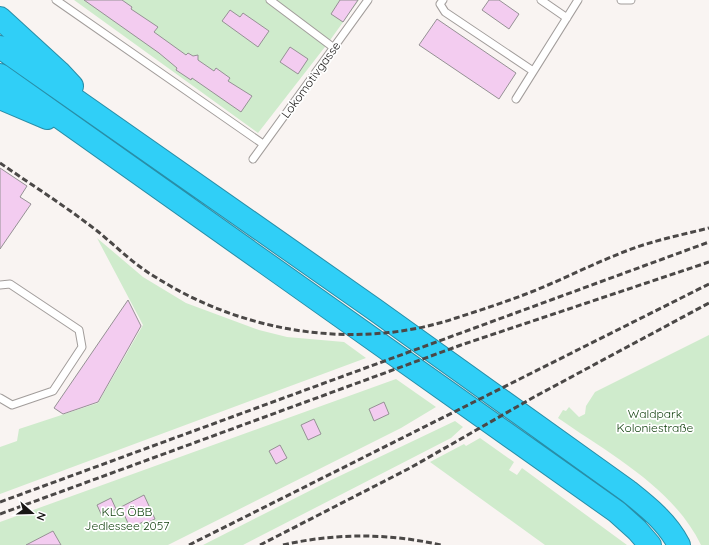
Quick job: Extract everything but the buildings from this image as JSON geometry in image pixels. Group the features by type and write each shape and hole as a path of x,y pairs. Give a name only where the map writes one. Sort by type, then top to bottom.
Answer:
{"highway":[{"path":"0,18 59,72 101,118"},
{"path":"0,47 374,308 628,491 653,511 674,534 679,545"},
{"path":"0,75 617,512 637,530 650,545"},
{"path":"0,98 80,131"}],"lane":[{"path":"56,0 263,144"},
{"path":"270,0 334,48"},
{"name":"Lokomotivgasse","path":"253,159 368,0"},
{"path":"443,0 440,4 445,12 533,72"},
{"path":"541,0 567,18"},
{"path":"516,99 578,0"},
{"path":"621,0 631,0"},
{"path":"0,285 10,284 79,330 82,347 53,391 12,405 0,398"}],"green space":[{"path":"74,0 359,0 328,43 258,133"},
{"path":"97,238 143,277 186,303 259,330 287,337 344,342 366,358 0,494 0,447 17,441 19,429 98,403 143,325"},
{"name":"Waldpark Koloniestraße","path":"709,335 709,545 701,545 689,524 657,489 618,458 558,418 563,410 566,411 569,407 579,417 585,414 586,406 595,392"},
{"name":"KLG ÖBB Jedlessee 2057","path":"396,379 436,407 401,428 168,545 0,545 0,522"},
{"path":"455,421 463,427 451,438 243,545 203,545 327,482"},
{"path":"480,438 514,462 509,470 517,475 522,468 627,545 545,545 430,462 464,444 466,446"}],"railway":[{"path":"0,163 84,221 141,267 157,278 191,297 226,312 264,324 302,331 341,334 380,333 418,328 456,318 514,299 637,247 709,228"},
{"path":"0,502 709,242"},
{"path":"0,514 461,345 709,262"},
{"path":"189,545 709,284"},
{"path":"260,545 410,468 534,397 709,303"},
{"path":"283,545 322,538 362,536 401,538 441,545"}]}
